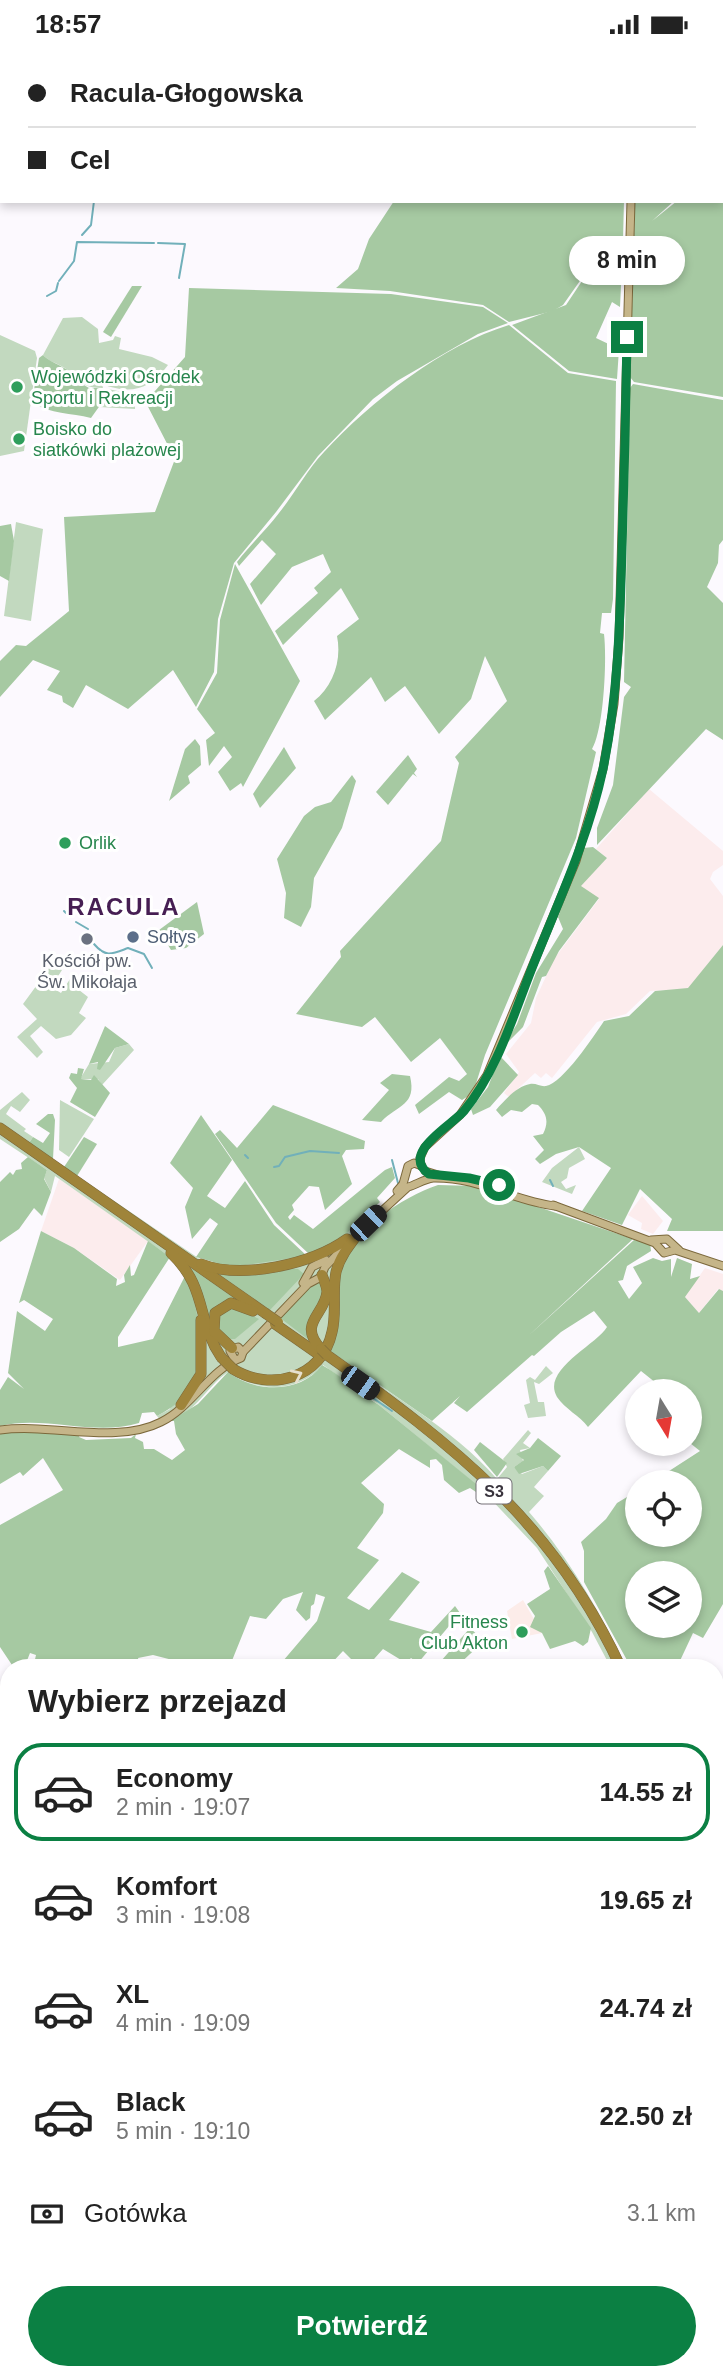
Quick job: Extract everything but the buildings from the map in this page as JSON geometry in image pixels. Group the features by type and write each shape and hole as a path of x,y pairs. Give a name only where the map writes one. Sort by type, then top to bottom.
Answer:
{"highway":[{"name":"S3","path":"0,1130 165,1247 324,1354 436,1440 506,1504 571,1585 614,1659"},
{"name":"S3","path":"0,1130 264,1314"},
{"path":"264,1314 237,1303 219,1308 214,1316 213,1328 256,1380 280,1381 303,1373 319,1359 333,1329 337,1269 361,1230"},
{"path":"181,1254 220,1269 289,1263 315,1258 347,1239"},
{"path":"165,1247 189,1272 198,1291 210,1336 233,1355"},
{"path":"289,1263 317,1272 327,1293 312,1327 313,1340 324,1354"},
{"path":"181,1405 197,1383 202,1369 198,1291"}],"main road":[{"path":"424,1181 420,1158 428,1143 469,1103 487,1076 579,851 601,776 617,679 631,203"},
{"path":"317,1272 400,1188 405,1169 420,1167 486,1181 659,1244 667,1239 672,1248 723,1266"},
{"path":"404,1177 412,1185"},
{"path":"89,1431 139,1427 160,1419 181,1405 361,1230 412,1185 431,1178 473,1182 555,1206"},
{"path":"0,1430 37,1426 127,1433 161,1423 184,1408 233,1355"}],"shaded area":[{"path":"649,789 723,851 723,865 713,872 710,879 723,896 723,945 688,989 650,991 626,1014 597,1022 552,1078 546,1073 541,1078 535,1073 509,1097 504,1093 519,1072 506,1054 531,1023 536,998 554,959 599,899 580,886 607,858 596,849"},
{"path":"59,1179 148,1241 120,1280 74,1248 41,1231"},
{"path":"642,1196 663,1221 653,1234 641,1229 642,1223 628,1215"},
{"path":"705,1268 723,1274 723,1291 718,1289 699,1313 685,1297"},
{"path":"523,1600 542,1633 512,1639 507,1611"}],"green space":[{"path":"393,203 624,203 623,240 596,258 563,305 553,311 509,322 483,305 390,291 336,288 358,269 369,239"},
{"path":"635,203 672,203 652,221 674,203 723,203 723,397 634,382 630,377"},
{"path":"623,243 620,307 612,302 596,338 619,349 617,379 569,371 512,325 566,305 596,260"},
{"path":"132,286 142,286 111,337 103,332"},
{"path":"189,288 391,294 483,307 508,323 478,334 397,381 373,399 318,456 234,563 218,619 214,672 196,707 173,670 128,709 86,685 73,708 63,702 62,696 47,690 60,671 33,660 0,697 0,661 16,645 26,646 69,611 64,517 155,512 175,459 144,399 147,400 185,357"},
{"path":"82,317 98,329 99,343 113,340 115,336 121,338 119,349 152,357 168,365 154,380 139,388 122,389 102,384 103,388 137,395 136,398 123,397 119,404 135,406 135,409 99,407 102,388 83,384 69,370 43,355 63,318"},
{"path":"509,325 568,373 616,381 613,599 611,613 602,613 600,633 604,634 604,693 592,749 596,752 576,838 485,1055 473,1093 462,1100 449,1092 419,1114 415,1105 449,1077 459,1081 467,1074 440,1038 411,1062 375,1017 362,1027 296,1014 341,957 340,951 441,841 459,763 455,757 507,701 485,656 471,699 439,734 405,686 385,702 371,677 325,720 314,701 331,680 337,664 337,636 359,619 341,588 283,645 275,631 318,593 314,588 331,572 323,554 292,567 261,605 250,584 276,554 262,540 239,566 237,562 279,513 318,459 363,413 434,361 484,334"},
{"name":"Wojewódzki Ośrodek Sportu i Rekreacji","path":"0,335 35,351 37,358 24,451 0,456"},
{"path":"43,355 89,388 102,388 103,394 110,395 110,404 101,404 91,418 54,411 32,403 39,358"},
{"path":"633,384 723,400 723,540 719,545 718,563 707,587 723,603 723,740 706,729 597,845 597,828 613,785 624,697 631,687 624,682 630,388"},
{"path":"16,522 43,529 31,621 4,616"},
{"path":"11,524 14,541 9,581 0,576 0,526"},
{"path":"235,564 300,681 243,787 241,783 230,791 218,772 232,757 224,746 209,766 206,740 215,733 197,709 217,673 220,620"},
{"path":"195,739 200,746 201,765 188,776 190,783 169,801 185,749"},
{"path":"284,747 296,768 260,808 253,794"},
{"path":"408,755 417,769 414,773 417,777 413,774 388,805 376,792"},
{"path":"352,775 356,781 342,828 314,878 311,907 301,927 284,918 286,893 277,859 304,816 315,807 331,802"},
{"path":"593,847 607,858 581,886 599,898 559,951 546,976 542,977 523,1027 503,1047 517,1024 536,973 563,929 558,917 583,848"},
{"path":"197,902 204,934 186,948 171,950 159,930"},
{"path":"723,945 723,1231 667,1231 672,1219 640,1189 622,1225 582,1211 611,1168 579,1147 556,1154 540,1164 535,1159 544,1150 533,1136 543,1134 545,1130 546,1118 541,1108 532,1104 522,1112 511,1110 502,1117 496,1110 520,1087 532,1084 546,1086 561,1077 604,1021 629,1016 655,991 688,988"},
{"path":"53,963 62,970 51,987 61,993 70,979 81,987 79,990 88,997 79,1013 86,1018 71,1035 56,1039 41,1026 30,1036 43,1052 37,1058 17,1037 37,1019 23,1004"},
{"path":"105,1026 129,1044 115,1048 100,1070 97,1069 98,1062 89,1064"},
{"path":"129,1044 134,1050 102,1085 98,1079 80,1079 89,1064 109,1062 115,1048"},
{"path":"500,1056 518,1075 490,1107 473,1115 471,1109 488,1087"},
{"path":"78,1068 84,1069 81,1079 91,1080 94,1075 110,1093 95,1117 70,1102 77,1088 69,1078 71,1073 77,1074"},
{"path":"392,1074 410,1076 411,1093 408,1099 381,1122 362,1120 389,1090 380,1083"},
{"path":"22,1092 30,1100 20,1112 11,1106 6,1114 33,1137 29,1143 204,1262 300,1258 351,1230 371,1210 379,1218 353,1246 330,1351 439,1426 497,1479 507,1467 503,1459 528,1430 531,1433 523,1443 530,1448 520,1450 523,1461 514,1467 522,1474 543,1466 548,1471 534,1487 544,1496 529,1512 558,1548 583,1587 622,1659 606,1659 592,1632 537,1548 486,1494 483,1496 477,1492 480,1488 379,1405 323,1365 302,1381 277,1387 252,1384 228,1372 190,1410 171,1419 160,1420 157,1416 170,1409 190,1280 170,1257 55,1176 51,1192 44,1178 47,1170 0,1139 0,1110"},
{"path":"60,1100 94,1119 69,1157 59,1150"},
{"path":"273,1105 365,1141 364,1149 346,1150 342,1156 352,1184 325,1210 319,1187 309,1186 292,1205 294,1210 288,1217 290,1220 294,1215 313,1229 385,1170 392,1167 395,1178 377,1198 380,1202 344,1236 310,1255 276,1223 215,1134 220,1130 237,1148"},
{"path":"48,1114 53,1114 55,1120 53,1159 29,1143 33,1137 43,1143 50,1133 36,1124"},
{"path":"201,1115 232,1160 207,1196 225,1208 245,1181 274,1225 307,1256 231,1267 196,1257 218,1224 210,1218 192,1239 185,1207 193,1188 170,1163"},
{"path":"84,1137 97,1144 77,1176 64,1167"},
{"path":"579,1147 585,1159 569,1168 567,1178 561,1182 566,1189 576,1185 572,1194 542,1182 552,1168"},
{"path":"28,1157 47,1170 44,1179 51,1192 42,1216 34,1208 19,1229 0,1242 0,1182 10,1172 13,1175 16,1170 22,1169 21,1163"},
{"path":"438,1185 476,1186 633,1239 527,1337 634,1240 650,1243 651,1251 627,1266 623,1280 618,1281 629,1299 642,1283 633,1267 653,1258 662,1261 671,1259 671,1277 677,1258 692,1264 690,1279 700,1276 685,1297 699,1313 719,1289 723,1291 723,1604 703,1638 702,1561 625,1561 625,1638 691,1638 681,1659 626,1659 584,1582 584,1551 581,1542 606,1519 617,1503 625,1498 625,1547 702,1547 702,1470 671,1470 692,1456 702,1456 702,1379 651,1379 641,1371 633,1379 625,1379 625,1388 588,1427 560,1401 554,1387 556,1377 563,1368 607,1327 594,1311 532,1355 467,1412 454,1403 460,1396 432,1421 330,1351 335,1331 338,1281 346,1256 366,1229 394,1207"},
{"path":"41,1231 74,1248 117,1279 116,1286 125,1282 124,1275 130,1265 131,1276 134,1275 148,1241 170,1257 118,1337 118,1347 153,1339 186,1274 198,1324 200,1365 195,1382 176,1404 157,1416 154,1412 142,1413 139,1423 122,1427 35,1423 0,1426 0,1390 8,1377 24,1389 8,1373 17,1311 45,1331 53,1319 24,1300 19,1303"},
{"path":"185,1264 240,1302 232,1300 220,1303 209,1318 197,1280"},
{"path":"298,1269 304,1274 270,1310 217,1273 240,1275"},
{"path":"321,1280 324,1286 309,1340 279,1317 310,1285"},
{"path":"238,1308 259,1319 235,1339 224,1339 218,1331 218,1315 226,1309"},
{"path":"322,1365 337,1375 379,1405 481,1488 476,1492 470,1488 459,1493 444,1480 442,1465 436,1459 430,1460 430,1468 399,1449 361,1483 384,1504 383,1513 357,1548 379,1560 347,1598 369,1610 402,1572 420,1582 389,1620 431,1632 455,1606 460,1613 421,1659 399,1659 383,1649 374,1659 351,1659 343,1651 335,1659 285,1659 317,1621 325,1597 316,1594 310,1618 306,1621 296,1610 303,1592 283,1599 266,1619 250,1616 233,1659 169,1659 153,1655 138,1659 35,1659 36,1655 30,1653 28,1659 8,1659 0,1647 0,1525 63,1490 43,1458 23,1476 20,1472 0,1484 0,1434 17,1431 80,1434 79,1437 86,1440 131,1438 136,1434 135,1438 143,1442 144,1449 154,1449 172,1460 185,1450 176,1434 174,1421 170,1421 198,1404 228,1372 251,1384 264,1387 290,1385 313,1374"},
{"path":"546,1366 553,1373 539,1384 534,1382 538,1402 544,1402 546,1416 528,1418 524,1405 530,1403 526,1380 530,1377 535,1380"},
{"path":"538,1438 561,1456 548,1471 543,1466 519,1474 514,1467 524,1460 516,1454 530,1448"},
{"path":"480,1442 507,1463 497,1477 474,1450"},
{"path":"548,1566 591,1628 588,1642 583,1646 575,1641 550,1649 542,1633 530,1627 535,1616 527,1604 550,1589 544,1571"},
{"path":"470,1628 484,1641 465,1659 443,1659"}],"waterway":[{"path":"82,235 91,225 94,203"},
{"path":"59,281 74,261 77,242 154,243"},
{"path":"158,243 185,244 179,278"},
{"path":"47,296 56,291 58,283"},
{"path":"76,922 88,929"},
{"path":"94,944 106,953 128,948 144,954 152,968"},
{"path":"274,1167 279,1166 285,1157 310,1151 339,1153"},
{"path":"245,1155 248,1158"},
{"path":"392,1160 398,1183"},
{"path":"550,1180 553,1186"},
{"path":"364,1392 392,1411"}],"place":[{"name":"Wojewódzki Ośrodek Sportu i Rekreacji","path":"17,387"},
{"name":"Boisko do siatkówki plażowej","path":"19,439"},
{"name":"Orlik","path":"65,843"},
{"name":"Sołtys","path":"133,937"},
{"name":"Kościół pw. Św. Mikołaja","path":"87,939"},
{"name":"Fitness Club Akton","path":"522,1632"}],"district":[{"name":"RACULA","path":"124,906"}],"route":[{"path":"499,1185 469,1178 429,1174 421,1165 420,1158 430,1141 464,1110 487,1076 568,882 599,783 614,704 620,638 627,337"}]}
